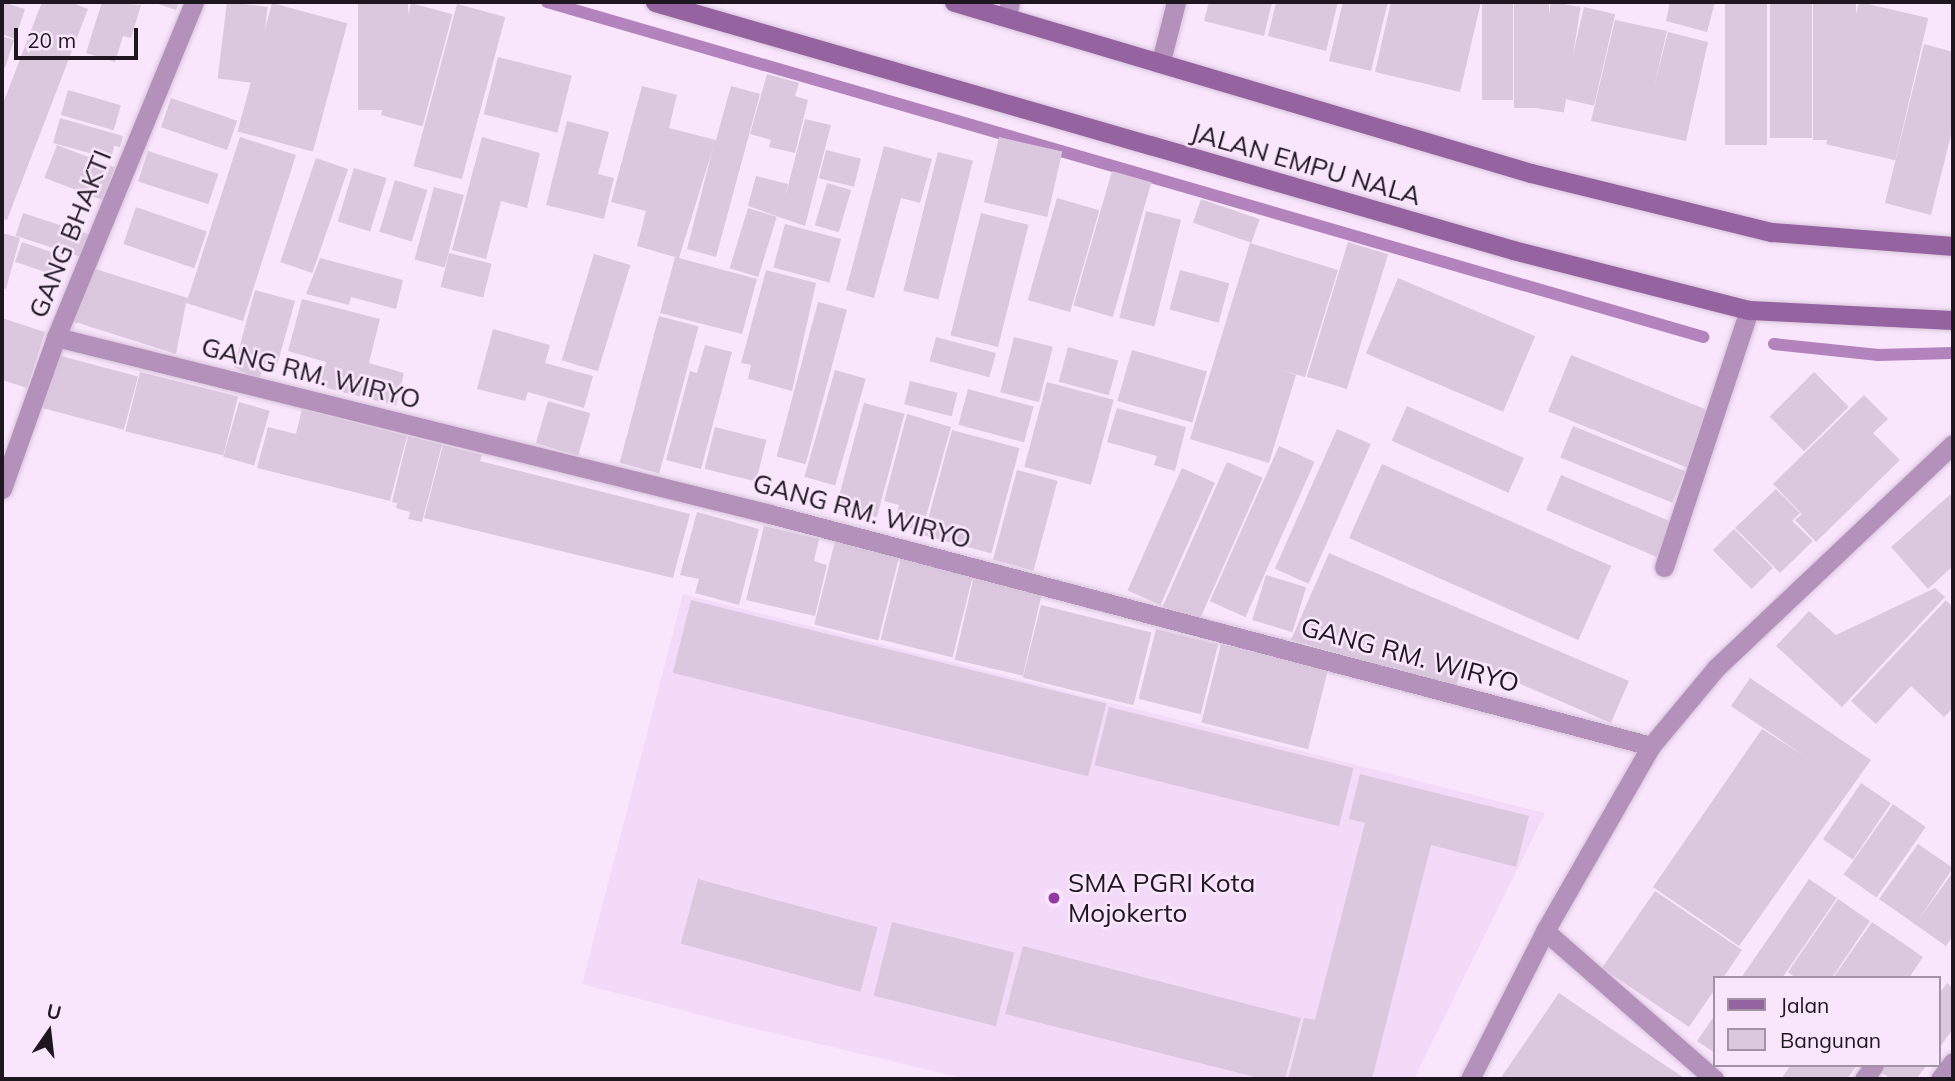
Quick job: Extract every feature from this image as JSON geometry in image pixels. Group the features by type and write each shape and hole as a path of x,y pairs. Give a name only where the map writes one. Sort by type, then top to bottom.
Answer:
{"main road":[{"name":"JALAN EMPU NALA","path":"655,2 1447,231 1749,310 1953,320"},
{"name":"JALAN EMPU NALA","path":"954,2 1008,9 1161,61 1531,173 1772,232 1953,246"}],"street":[{"name":"GANG BHAKTI","path":"2,489 56,337 194,2"},
{"path":"1161,61 1176,2"},
{"path":"1664,566 1749,310"},
{"name":"GANG RM. WIRYO","path":"56,337 770,514 1651,746"},
{"path":"1470,1079 1545,931 1651,746 1716,668 1953,444"},
{"path":"1545,931 1714,1079"},
{"path":"1940,1079 1953,1062"}],"shaded area":[{"name":"SMA PGRI Kota Mojokerto","path":"683,594 1545,813 1414,1079 967,1079 735,1024 582,984"}],"building":[{"path":"2,2 25,9 15,39 2,34"},
{"path":"42,2 70,2 88,9 7,220 2,218 2,106"},
{"path":"102,2 141,5 131,38 123,36 115,62 86,53"},
{"path":"152,2 179,2 176,10"},
{"path":"227,2 268,7 258,83 218,78"},
{"path":"358,2 408,2 408,110 358,110"},
{"path":"1209,2 1272,2 1264,36 1204,21"},
{"path":"1276,2 1338,2 1326,51 1268,36"},
{"path":"1343,2 1388,2 1371,71 1329,61"},
{"path":"1391,2 1481,2 1460,92 1375,72"},
{"path":"1482,2 1513,2 1513,100 1482,100"},
{"path":"1514,2 1549,2 1549,108 1514,108"},
{"path":"1551,2 1581,7 1564,112 1534,108"},
{"path":"1670,2 1715,2 1707,32 1666,21"},
{"path":"1725,2 1767,2 1767,145 1725,145"},
{"path":"1770,2 1812,2 1812,138 1770,138"},
{"path":"1813,2 1856,2 1856,140 1813,140"},
{"path":"1859,2 1928,18 1895,160 1826,144"},
{"path":"272,3 347,23 313,152 238,131"},
{"path":"411,3 453,14 423,126 381,115"},
{"path":"457,4 505,17 462,179 414,166"},
{"path":"1584,7 1615,14 1594,106 1563,99"},
{"path":"1615,20 1667,31 1654,87 1668,32 1708,42 1686,141 1591,121"},
{"path":"2,36 14,40 5,68 2,67"},
{"path":"1924,44 1953,52 1953,127 1931,215 1885,203"},
{"path":"498,57 572,75 557,133 484,114"},
{"path":"767,74 799,83 795,96 808,100 795,153 769,147 771,140 750,134"},
{"path":"642,86 677,95 669,128 716,140 731,86 760,94 716,257 687,249 713,148 679,258 757,279 742,334 660,313 675,257 637,246 646,211 611,202"},
{"path":"68,90 121,105 114,130 61,115"},
{"path":"171,98 237,121 227,150 161,127"},
{"path":"60,118 123,136 120,147 114,146 111,159 53,143"},
{"path":"805,119 831,125 805,226 748,206 756,176 788,184 785,198"},
{"path":"567,121 609,132 598,174 614,178 604,219 546,205"},
{"path":"240,137 296,155 243,321 186,303 176,354 72,321 89,267 188,298"},
{"path":"482,137 540,153 527,208 501,201 486,259 452,250"},
{"path":"999,137 1062,152 1047,217 984,202"},
{"path":"57,145 115,167 102,200 44,178"},
{"path":"884,146 932,159 920,203 901,198 874,298 846,290"},
{"path":"826,150 861,159 854,187 819,178"},
{"path":"148,151 218,174 208,204 138,181"},
{"path":"938,152 973,161 938,299 903,291"},
{"path":"316,158 348,169 312,273 280,262"},
{"path":"354,168 387,178 370,231 338,222"},
{"path":"1112,171 1151,182 1113,317 1073,306"},
{"path":"395,180 428,190 412,242 379,232"},
{"path":"827,183 851,190 839,232 815,225"},
{"path":"434,187 464,195 445,267 415,259"},
{"path":"1057,198 1099,210 1070,312 1028,300"},
{"path":"1201,199 1260,219 1251,243 1193,223"},
{"path":"136,207 207,231 194,268 123,244"},
{"path":"748,208 777,217 758,277 730,268"},
{"path":"1146,211 1181,220 1154,326 1119,318"},
{"path":"23,213 92,236 85,258 16,236"},
{"path":"981,213 1029,225 998,347 951,335"},
{"path":"785,224 841,239 829,282 773,267"},
{"path":"2,233 20,238 6,289 2,288"},
{"path":"22,242 62,256 55,276 15,262"},
{"path":"1348,242 1388,254 1347,389 1307,377"},
{"path":"1250,243 1338,270 1305,377 1281,370 1296,375 1269,463 1190,439"},
{"path":"449,253 492,264 483,298 441,287"},
{"path":"594,254 630,265 598,371 562,360"},
{"path":"320,258 403,280 396,309 351,297 349,305 306,294"},
{"path":"766,270 816,283 792,391 748,379 751,365 741,363"},
{"path":"1180,270 1229,283 1219,323 1169,310"},
{"path":"1398,278 1535,336 1503,412 1366,353"},
{"path":"255,290 295,301 276,369 263,365 259,381 234,367"},
{"path":"302,299 380,319 369,363 404,373 396,406 319,386 326,362 288,351"},
{"path":"818,302 847,310 806,464 777,457"},
{"path":"659,316 699,327 659,473 620,463"},
{"path":"2,318 45,332 27,388 2,380"},
{"path":"493,329 550,345 545,363 593,376 584,408 528,392 525,401 477,389"},
{"path":"936,337 996,353 989,377 930,361"},
{"path":"1014,337 1053,347 1039,402 1000,392"},
{"path":"705,345 732,352 701,469 666,460 690,371 697,373"},
{"path":"1068,347 1118,360 1109,395 1059,382"},
{"path":"1132,350 1207,371 1192,422 1117,401"},
{"path":"54,354 138,377 124,430 40,407"},
{"path":"1571,355 1711,412 1688,468 1548,412"},
{"path":"835,370 866,379 835,486 804,477"},
{"path":"140,372 238,396 223,456 125,431"},
{"path":"1814,372 1849,407 1804,451 1769,417"},
{"path":"910,381 958,393 952,416 904,404"},
{"path":"1047,382 1114,400 1091,485 1024,467"},
{"path":"968,389 1034,407 1024,442 958,425"},
{"path":"1864,395 1888,419 1873,433 1900,460 1816,542 1795,520 1802,514 1773,484"},
{"path":"548,401 590,413 578,455 536,443"},
{"path":"239,402 270,411 254,466 223,457"},
{"path":"864,403 905,414 877,517 836,506"},
{"path":"1407,406 1524,458 1508,493 1392,441"},
{"path":"1117,408 1186,427 1175,471 1154,465 1157,456 1107,442"},
{"path":"302,409 407,436 390,501 257,468 268,427 296,434"},
{"path":"907,414 951,427 922,531 894,524 899,505 884,501"},
{"path":"1573,426 1685,471 1672,503 1560,458"},
{"path":"715,427 766,440 756,482 705,469"},
{"path":"1337,429 1371,444 1309,584 1275,569"},
{"path":"952,430 1020,448 991,553 924,535"},
{"path":"408,436 442,445 422,522 408,519 410,512 396,508 397,503 392,502"},
{"path":"443,445 482,455 480,461 690,514 673,578 424,518"},
{"path":"1279,446 1315,462 1245,617 1210,601"},
{"path":"1227,462 1263,478 1198,622 1163,606"},
{"path":"1382,464 1611,566 1578,640 1349,538"},
{"path":"1182,468 1215,483 1160,605 1127,590"},
{"path":"1017,470 1058,481 1033,571 993,560"},
{"path":"1561,475 1672,522 1658,557 1546,510"},
{"path":"1776,489 1800,513 1792,521 1813,541 1780,573 1735,528"},
{"path":"1953,492 1953,566 1928,589 1891,547"},
{"path":"697,512 759,529 739,605 695,593 699,579 680,575"},
{"path":"764,526 819,539 814,561 827,565 815,616 746,600"},
{"path":"1734,529 1773,568 1752,589 1713,550"},
{"path":"835,541 899,557 878,640 814,624"},
{"path":"1329,553 1629,681 1611,723 1467,661 1455,687 1291,640"},
{"path":"901,558 973,576 952,657 881,640"},
{"path":"1266,575 1306,587 1292,632 1252,620"},
{"path":"974,576 1042,592 1023,676 955,660"},
{"path":"1935,588 1945,597 1842,707 1776,646 1809,611 1836,635"},
{"path":"691,600 1106,704 1088,776 673,673"},
{"path":"1946,600 1953,607 1953,708 1944,717 1911,686 1876,724 1851,701"},
{"path":"1041,605 1152,633 1133,705 1023,678"},
{"path":"1156,629 1218,644 1201,714 1139,699"},
{"path":"1221,644 1328,671 1308,749 1201,723"},
{"path":"1750,678 1871,760 1739,946 1653,887 1762,729 1806,757 1731,706"},
{"path":"1109,707 1354,768 1339,826 1094,765"},
{"path":"1360,774 1529,816 1516,867 1431,845 1372,1079 1288,1079 1304,1018 1315,1020 1365,823 1349,819"},
{"path":"1861,783 1891,803 1853,860 1823,839"},
{"path":"1893,804 1926,827 1876,897 1844,874"},
{"path":"1918,844 1953,868 1919,919 1953,872 1953,936 1946,946 1879,899"},
{"path":"698,879 878,927 860,992 681,944"},
{"path":"1809,879 1837,898 1783,976 1742,976"},
{"path":"1655,891 1742,950 1724,976 1714,976 1714,990 1689,1027 1602,968"},
{"path":"1838,899 1870,921 1833,976 1793,976 1788,972"},
{"path":"892,922 1014,952 996,1026 874,996"},
{"path":"1872,922 1923,957 1910,976 1834,976"},
{"path":"1023,946 1301,1018 1285,1079 1263,1079 1005,1014"},
{"path":"1947,983 1953,988 1953,1029 1941,1045 1941,991"},
{"path":"1559,993 1635,1045 1686,1079 1500,1079"},
{"path":"1714,1016 1714,1052 1697,1041"},
{"path":"1790,1067 1856,1067 1847,1079 1781,1079"},
{"path":"1885,1067 1925,1067 1916,1079 1891,1079 1881,1072"}],"waterway":[{"path":"547,2 1703,337"},
{"path":"1774,344 1878,355 1953,353"}],"place":[{"name":"SMA PGRI Kota Mojokerto","path":"1054,898"}]}
